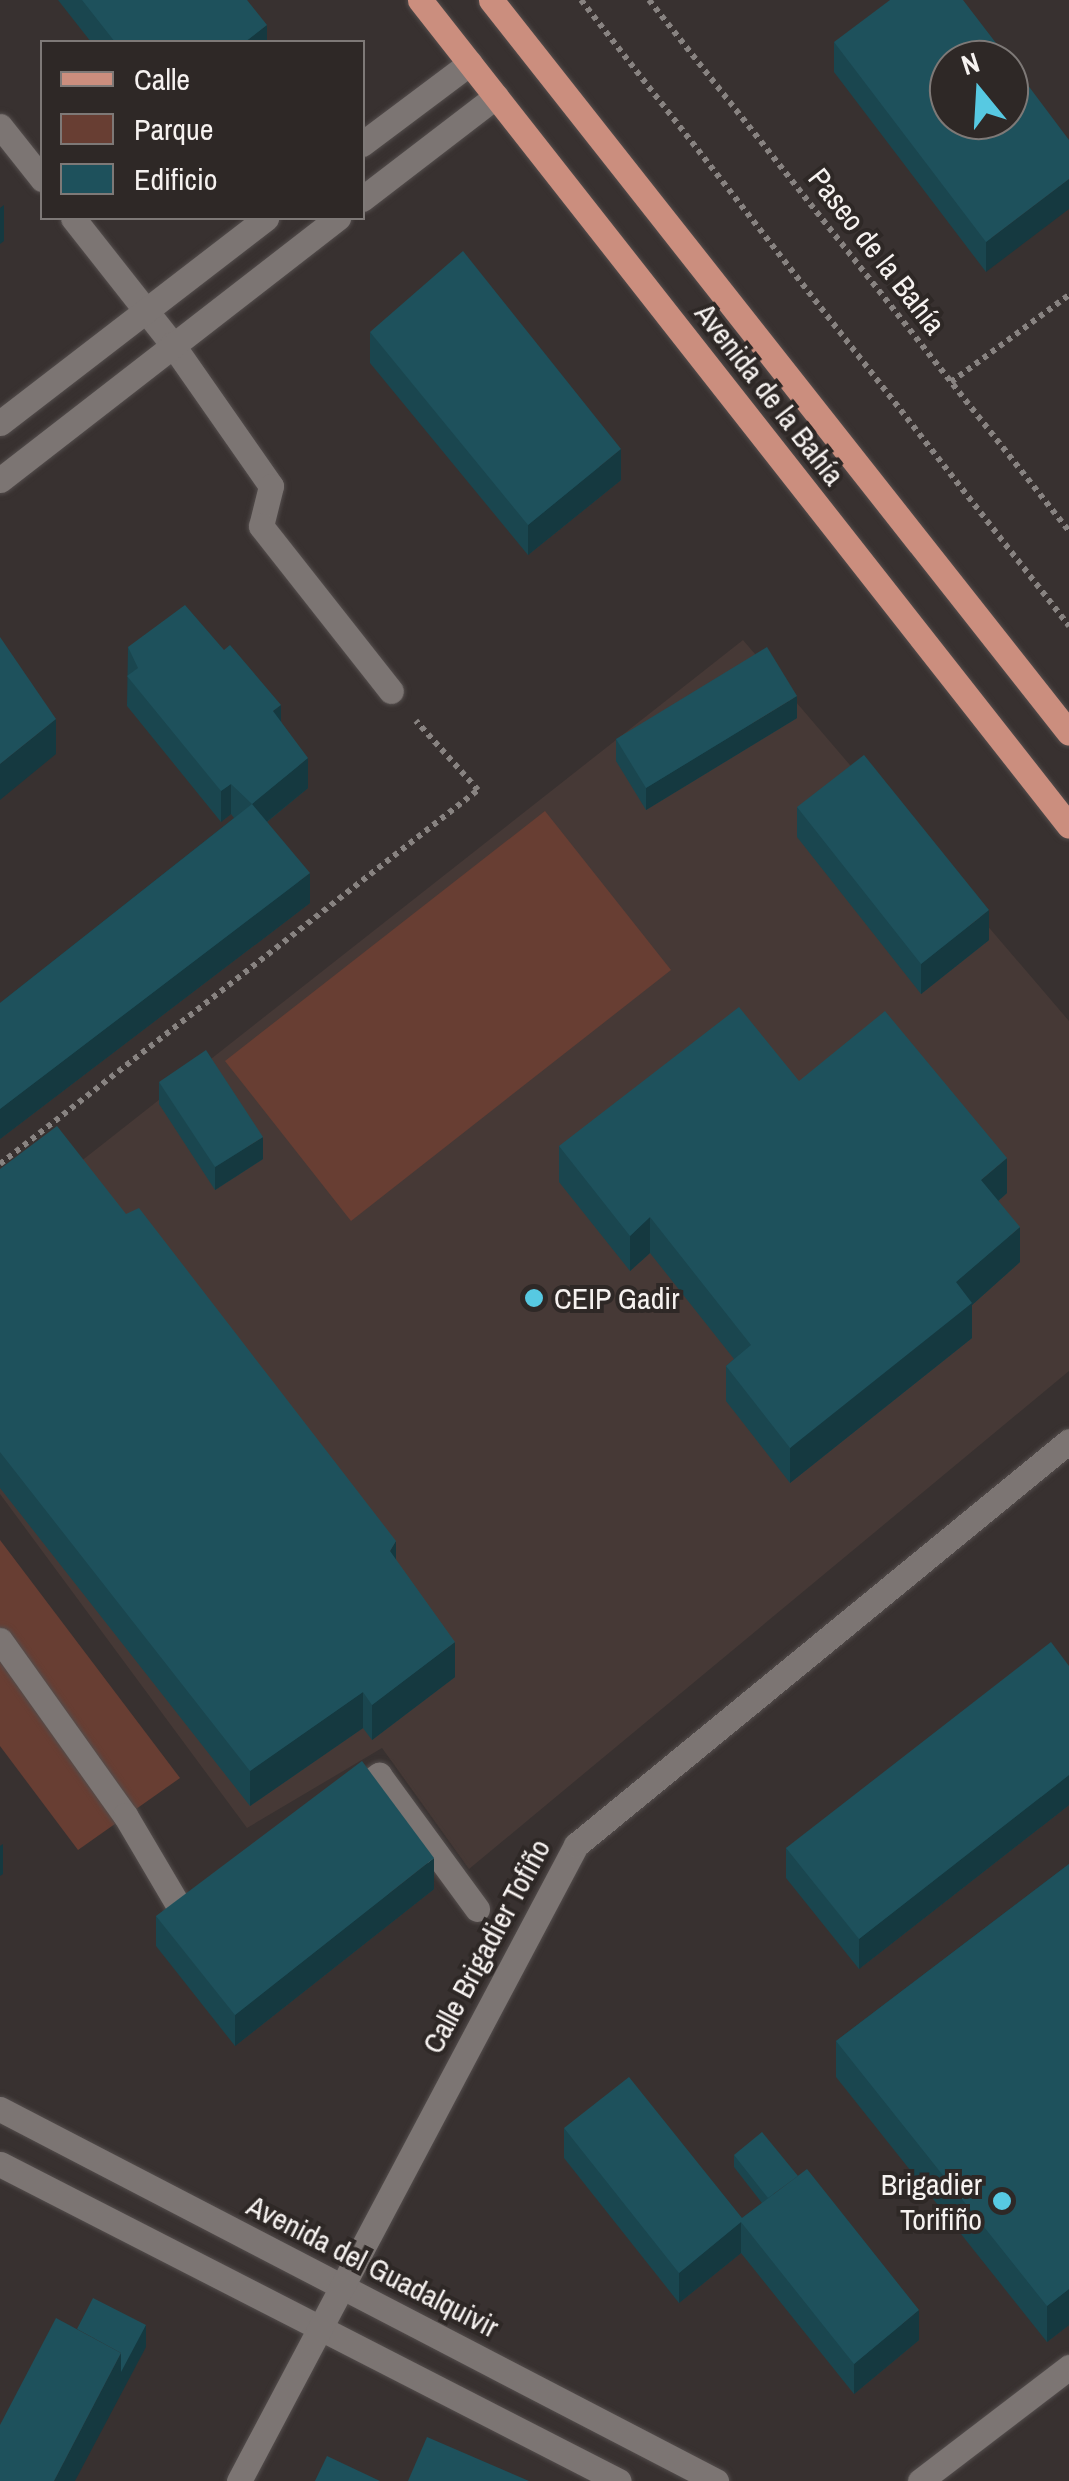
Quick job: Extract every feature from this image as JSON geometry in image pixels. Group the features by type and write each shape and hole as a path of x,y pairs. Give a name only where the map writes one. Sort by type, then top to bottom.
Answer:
{"main road":[{"name":"Avenida de la Bahía","path":"420,0 1069,826"},
{"name":"Avenida de la Bahía","path":"492,0 1069,733"}],"street":[{"path":"365,142 470,63"},
{"path":"365,196 496,96"},
{"path":"0,126 40,177"},
{"path":"75,220 172,344 271,486 261,526 390,691"},
{"path":"0,423 263,220"},
{"path":"0,480 335,220"},
{"name":"Calle Brigadier Tofiño","path":"239,2481 576,1845 1069,1441"},
{"path":"0,1640 125,1815 185,1916 217,1893"},
{"path":"330,1810 379,1775 477,1909"},
{"name":"Avenida del Guadalquivir","path":"0,2109 716,2481"},
{"path":"0,2164 619,2481"},
{"path":"920,2481 1069,2367"}],"path":[{"path":"581,0 1069,626"},
{"name":"Paseo de la Bahía","path":"649,0 1069,531"},
{"path":"951,382 1069,295"},
{"path":"0,1164 478,790 390,691"}],"shaded area":[{"name":"CEIP Gadir","path":"743,640 1069,1021 1069,1371 469,1869 382,1748 247,1828 0,1494 0,1225"}],"green space":[{"path":"545,811 671,970 351,1221 225,1061"},
{"path":"0,1540 180,1778 78,1850 0,1746"}],"building":[{"path":"82,0 247,0 267,25 248,40 113,40"},
{"path":"890,0 963,0 994,40 929,40 929,140 1029,140 1029,87 1069,140 1069,179 986,242 834,42"},
{"path":"463,251 621,449 528,525 370,332"},
{"path":"185,605 224,650 230,645 281,705 273,711 308,758 252,804 231,784 221,791 127,676 138,668 128,647"},
{"path":"0,637 56,719 0,764"},
{"path":"767,647 797,696 646,788 616,739"},
{"path":"864,755 989,910 921,964 797,807"},
{"path":"252,804 310,873 0,1109 0,1003"},
{"path":"739,1007 799,1081 885,1011 1007,1158 981,1180 1020,1227 956,1282 972,1303 790,1448 726,1366 751,1345 650,1217 630,1236 559,1146"},
{"path":"206,1050 263,1137 215,1167 159,1082"},
{"path":"57,1126 126,1214 139,1208 396,1541 390,1551 455,1642 372,1705 363,1692 250,1771 0,1452 0,1169"},
{"path":"1051,1642 1069,1666 1069,1775 859,1939 786,1848"},
{"path":"362,1761 434,1858 235,2015 156,1916"},
{"name":"Brigadier Torifiño","path":"1069,1864 1069,2289 1047,2306 836,2041"},
{"path":"629,2077 742,2218 807,2169 919,2310 854,2364 741,2222 679,2273 564,2128"},
{"path":"762,2132 798,2176 768,2198 734,2155"},
{"path":"93,2298 146,2325 121,2372 121,2353 77,2329"},
{"path":"56,2318 121,2353 54,2481 0,2481 0,2425"},
{"path":"427,2437 529,2481 408,2481"},
{"path":"327,2456 380,2481 315,2481"}],"place":[{"name":"CEIP Gadir","path":"534,1298"},
{"name":"Brigadier Torifiño","path":"1002,2201"}]}
